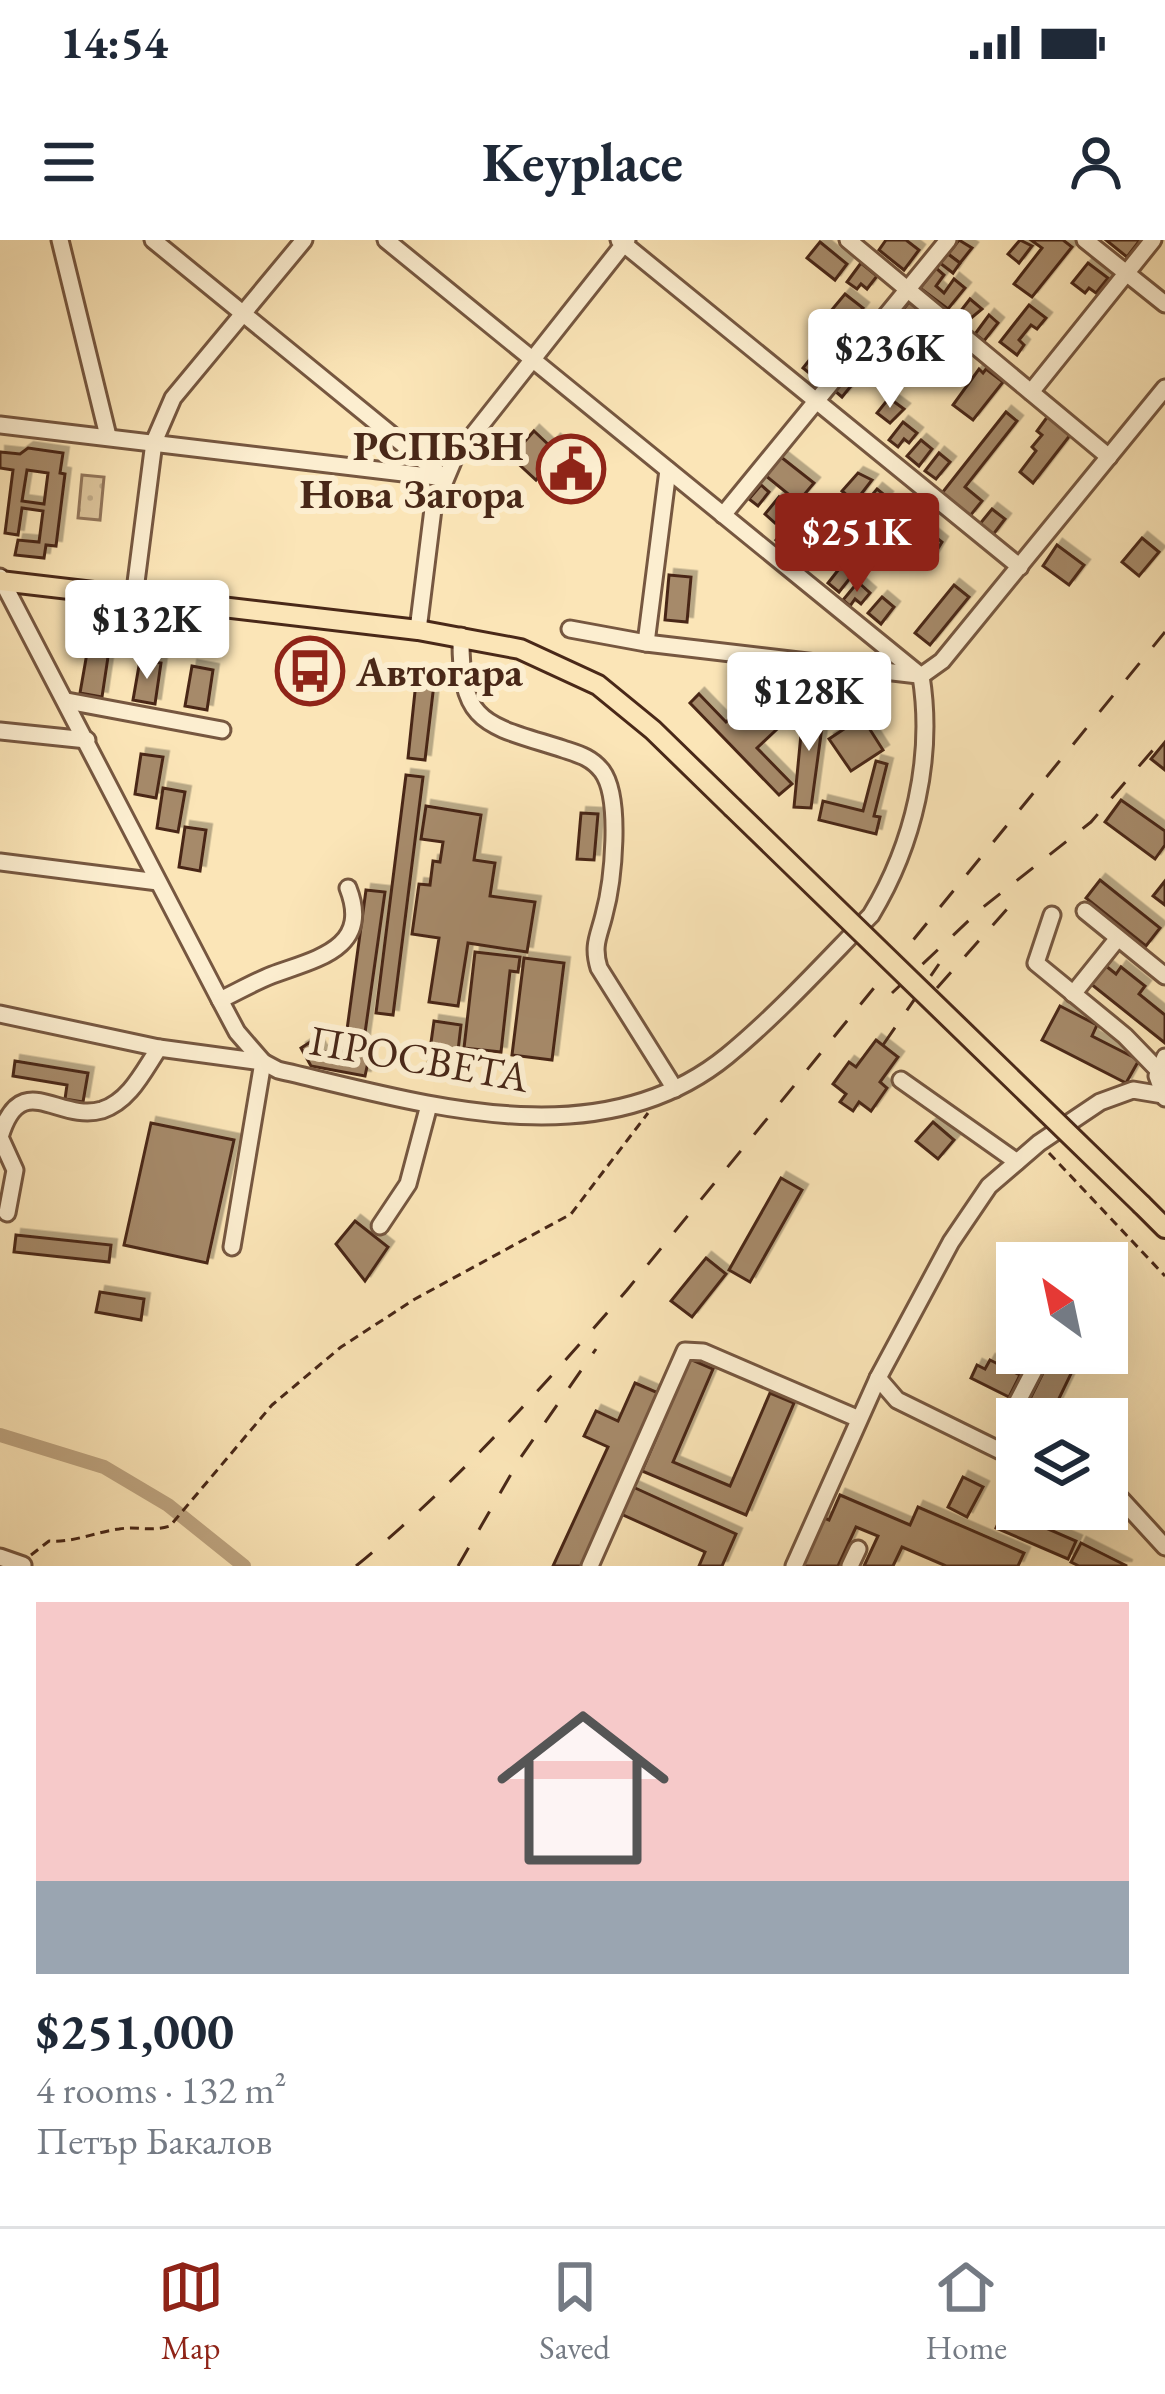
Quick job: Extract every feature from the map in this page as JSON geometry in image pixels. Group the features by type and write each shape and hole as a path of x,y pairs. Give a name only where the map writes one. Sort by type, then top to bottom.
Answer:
{"main road":[{"path":"1,579 461,636 520,650 598,685 653,730 1165,1228"}],"street":[{"path":"60,240 108,436"},
{"path":"153,240 445,478"},
{"path":"134,598 154,442 173,398 304,240"},
{"path":"386,240 920,676"},
{"path":"848,240 1109,457"},
{"path":"723,515 948,240"},
{"path":"1084,240 1165,304"},
{"path":"1031,392 1154,240"},
{"path":"418,630 433,509 454,459 623,241 1020,567"},
{"path":"570,629 646,643 920,676 942,661 1165,388"},
{"path":"0,425 445,478"},
{"path":"646,643 668,470"},
{"path":"1,579 237,1032 262,1062 232,1246"},
{"path":"461,636 460,678 480,718 496,728 589,757 611,788 616,807 605,914 594,951 599,968 675,1089"},
{"name":"ПРОСВЕТА","path":"0,1014 159,1048 262,1062 278,1070 429,1105 567,1117 614,1110 675,1089 727,1055 871,915 885,892 914,813 926,748 927,715 920,676"},
{"path":"67,701 222,730"},
{"path":"0,730 87,740"},
{"path":"0,864 158,882"},
{"path":"220,1000 332,953 342,944 353,919 348,888"},
{"path":"1085,910 1165,976"},
{"path":"794,1566 878,1378 951,1241 988,1186 1078,1113 1133,1090 1164,1096 1162,1064 1036,963 1052,915"},
{"path":"1073,994 1118,938"},
{"path":"7,1213 15,1170 0,1137 13,1109 24,1101 37,1100 86,1113 101,1110 126,1095 159,1048"},
{"path":"901,1080 1017,1162"},
{"path":"380,1226 408,1184 429,1105"},
{"path":"590,1566 685,1351 703,1352 859,1419"},
{"path":"878,1378 896,1400 996,1450"},
{"path":"1128,1507 1165,1547"},
{"path":"850,1566 858,1549"},
{"path":"0,1557 23,1565"}],"path":[{"path":"23,1565 38,1546 49,1541 170,1526 272,1405 341,1348 415,1299 571,1214 646,1118 654,1096"},
{"path":"1039,1143 1165,1276"}],"shaded area":[{"path":"82,475 104,477 100,520 78,518"}],"building":[{"path":"886,240 906,240 919,250 904,270 879,250"},
{"path":"959,240 972,248 960,263 948,254"},
{"path":"1020,240 1032,246 1019,263 1008,254"},
{"path":"1031,240 1063,240 1072,247 1032,297 1014,284 1042,248"},
{"path":"1106,240 1140,240 1127,257"},
{"path":"820,242 847,264 835,280 807,258"},
{"path":"948,254 960,263 953,273 940,263"},
{"path":"861,263 877,276 867,289 847,282"},
{"path":"1088,263 1108,278 1096,293 1089,288 1085,293 1072,283"},
{"path":"936,268 944,275 936,286 944,293 954,279 965,288 948,309 920,288"},
{"path":"845,294 863,308 848,327 830,312"},
{"path":"970,299 982,309 964,324 956,317"},
{"path":"909,302 920,310 909,331 895,320"},
{"path":"1029,305 1046,318 1037,329 1031,325 1019,340 1024,345 1017,355 1000,342"},
{"path":"989,315 998,323 984,341 975,334"},
{"path":"929,318 938,325 920,347 912,341"},
{"path":"838,324 855,337 848,346 839,338 813,376 803,368"},
{"path":"886,329 903,343 888,362 870,348"},
{"path":"951,345 966,360 950,380 934,367"},
{"path":"863,354 881,368 868,384 848,373"},
{"path":"979,369 1003,382 973,420 953,405"},
{"path":"847,375 855,381 842,397 835,391"},
{"path":"889,398 904,409 890,423 877,413"},
{"path":"1006,412 1017,421 965,487 982,501 970,516 942,493"},
{"path":"1048,416 1071,434 1033,483 1020,472 1036,451 1032,447 1042,435 1037,431"},
{"path":"903,422 917,433 898,447 889,440"},
{"name":"РСПБЗН Нова Загора","path":"534,431 550,446 555,440 593,474 568,501 553,488 563,477 549,465 536,480 511,457"},
{"path":"921,440 932,449 919,466 907,456"},
{"path":"28,448 63,453 56,546 46,545 44,558 15,555 18,540 39,542 43,511 22,508 18,535 5,533 13,470 0,468 0,452 20,454","holes":["27,470 48,473 44,504 22,501"]},
{"path":"939,453 950,462 936,479 925,471"},
{"path":"781,457 814,483 798,502 766,476"},
{"path":"858,473 872,480 855,502 842,491"},
{"path":"761,485 769,492 758,506 749,499"},
{"path":"877,489 887,497 873,516 862,507"},
{"path":"779,497 792,508 775,523 765,514"},
{"path":"992,509 1005,519 992,536 979,525"},
{"path":"855,515 864,522 833,561 824,553"},
{"path":"795,516 802,521 782,545 776,540"},
{"path":"915,520 926,529 913,545 902,536"},
{"path":"932,534 942,542 931,560 919,550"},
{"path":"807,537 821,549 807,566 793,554"},
{"path":"1142,538 1159,552 1139,576 1122,562"},
{"path":"1057,545 1084,565 1069,585 1043,566"},
{"path":"843,564 854,573 839,592 828,583"},
{"path":"669,575 691,577 687,622 665,620"},
{"path":"858,582 870,593 861,604 855,599 850,606 843,600"},
{"path":"954,585 969,597 930,645 915,633"},
{"path":"882,597 894,607 881,624 868,613"},
{"path":"87,653 108,657 102,697 80,693"},
{"path":"140,660 161,663 155,704 133,700"},
{"path":"192,666 213,670 207,710 185,706"},
{"path":"416,682 434,684 425,760 408,758"},
{"path":"699,694 726,722 742,707 758,724 780,703 792,715 757,748 792,784 779,795 690,703"},
{"path":"804,703 825,705 811,808 794,807"},
{"path":"862,717 883,750 851,771 829,739"},
{"path":"1165,742 1165,770 1151,759"},
{"path":"141,754 163,757 156,798 135,794"},
{"path":"876,761 887,764 874,816 880,817 876,834 819,820 823,801 863,811"},
{"path":"406,775 423,777 393,1015 376,1013"},
{"path":"163,788 185,792 178,832 157,828"},
{"path":"1121,800 1165,831 1165,845 1155,859 1105,822"},
{"path":"426,806 481,815 474,860 495,863 490,896 535,902 527,952 468,943 458,1006 429,1002 439,938 412,934 419,884 430,885 433,861 440,862 443,842 421,839"},
{"path":"581,813 598,814 594,860 577,859"},
{"path":"185,827 206,830 200,871 179,867"},
{"path":"1100,880 1160,928 1146,946 1086,898"},
{"path":"1165,881 1165,905 1153,896"},
{"path":"366,890 385,892 364,1040 346,1037"},
{"path":"475,952 520,957 518,972 510,971 501,1052 464,1048"},
{"path":"524,958 564,963 552,1060 512,1055"},
{"path":"1106,966 1116,974 1121,967 1145,986 1139,994 1165,1015 1165,1043 1091,984"},
{"path":"1060,1006 1097,1025 1092,1036 1139,1060 1126,1083 1042,1040"},
{"path":"434,1021 461,1025 456,1068 428,1064"},
{"path":"315,1039 321,1051 351,1056 353,1046 371,1048 365,1076 311,1066 301,1048"},
{"path":"876,1040 898,1057 880,1082 887,1088 871,1111 859,1102 853,1111 840,1102 846,1094 833,1084 849,1062 856,1067"},
{"path":"15,1061 88,1073 83,1102 65,1099 67,1085 13,1076"},
{"path":"933,1122 954,1140 938,1159 916,1141"},
{"path":"151,1123 234,1140 207,1263 124,1245"},
{"path":"781,1178 802,1190 750,1282 729,1270"},
{"path":"355,1221 388,1247 365,1281 336,1244"},
{"path":"16,1235 111,1245 109,1262 14,1252"},
{"path":"706,1258 726,1274 692,1317 671,1301"},
{"path":"100,1292 144,1299 141,1320 96,1312"},
{"path":"690,1359 713,1369 673,1462 730,1486 770,1393 794,1403 746,1515 642,1471"},
{"path":"990,1360 996,1363 996,1374 1020,1375 1009,1397 971,1378 977,1365 985,1369"},
{"path":"1042,1374 1071,1374 1059,1398 1030,1398"},
{"path":"635,1383 663,1395 584,1566 553,1566 608,1447 584,1436 596,1411 618,1421"},
{"path":"963,1477 983,1487 967,1517 948,1507"},
{"path":"633,1487 736,1534 722,1566 699,1566 705,1552 621,1514"},
{"path":"840,1495 910,1525 918,1507 1024,1553 1018,1566 946,1566 902,1547 893,1566 864,1566 878,1536 856,1527 838,1566 800,1566 822,1517 829,1520"},
{"path":"1001,1530 1050,1530 1076,1541 1068,1559"},
{"path":"1081,1543 1127,1566 1071,1562"}],"waterway":[{"path":"0,1435 104,1467 168,1505 244,1566"}],"railway":[{"path":"356,1566 463,1469 627,1290 1165,632"},
{"path":"892,993 982,908 1091,822 1165,736"},
{"path":"937,988 1015,900"},
{"path":"883,1045 939,964"},
{"path":"458,1566 521,1457 596,1349"}],"place":[{"name":"РСПБЗН Нова Загора","path":"571,469"},
{"name":"Автогара","path":"310,671"}]}
